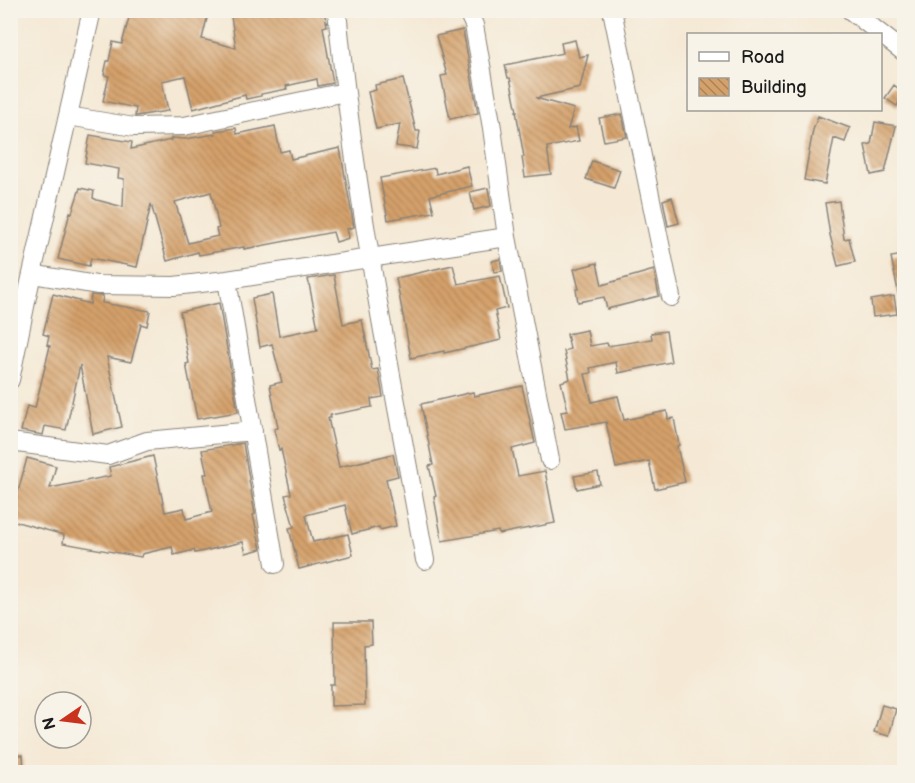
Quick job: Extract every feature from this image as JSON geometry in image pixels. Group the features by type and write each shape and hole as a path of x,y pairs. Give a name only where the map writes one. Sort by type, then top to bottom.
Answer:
{"street":[{"path":"10,380 92,10"},
{"path":"337,10 345,92 370,257 425,560"},
{"path":"467,10 474,25 492,128 507,237 550,460"},
{"path":"612,10 671,297"},
{"path":"850,10 880,33"},
{"path":"882,35 904,52"},
{"path":"68,117 134,127 184,126 345,92"},
{"path":"10,290 31,280 97,285 174,286 507,237"},
{"path":"227,280 275,564"},
{"path":"10,442 108,455 147,441 253,431"}],"building":[{"path":"131,10 209,10 202,39 236,48 230,10 324,10 327,26 323,27 333,83 318,86 317,79 286,86 287,89 261,94 261,96 246,99 245,95 193,109 185,76 162,81 168,111 135,116 136,108 103,101 109,76 104,75 107,61 109,61 113,42 122,44"},
{"path":"463,30 478,113 450,119 441,76 447,75 436,36"},
{"path":"575,40 579,57 588,55 580,88 536,98 574,109 568,129 576,127 579,141 547,147 551,174 525,177 517,111 505,65 563,53 561,43"},
{"path":"403,79 416,131 420,131 417,149 396,146 400,124 376,129 368,92 376,90 375,85"},
{"path":"894,85 904,93 897,106 885,98"},
{"path":"622,114 627,137 604,141 599,118"},
{"path":"818,116 850,128 845,142 834,138 825,184 804,180 813,130"},
{"path":"875,122 896,126 885,172 871,175 865,145 871,144"},
{"path":"275,126 280,152 289,150 291,159 340,148 354,227 347,229 349,238 336,242 333,232 244,249 244,247 199,255 198,252 167,261 151,204 137,267 91,258 89,266 58,259 70,212 72,213 80,188 94,191 93,198 97,200 123,207 124,179 118,178 119,169 85,163 90,135 132,142 131,149 171,140 171,138 185,139 236,128 237,134","holes":["211,192 219,228 216,229 218,236 188,243 175,202"]},
{"path":"592,161 620,170 614,188 586,179"},
{"path":"467,166 472,186 430,196 434,212 388,220 380,178 435,168 436,174"},
{"path":"488,188 491,206 474,210 470,192"},
{"path":"672,197 679,223 668,226 663,200"},
{"path":"839,201 844,239 849,238 855,262 838,266 825,203"},
{"path":"904,255 904,296 899,296 891,257"},
{"path":"500,259 502,271 494,272 492,261"},
{"path":"597,263 602,285 654,270 659,296 607,309 604,297 578,302 576,289 579,289 574,269"},
{"path":"453,265 458,284 500,276 507,308 495,311 501,340 411,358 396,278"},
{"path":"334,275 343,324 362,320 372,370 378,369 383,397 371,399 372,407 330,415 331,418 328,418 339,467 393,454 398,476 386,479 396,526 380,530 379,527 352,534 345,505 306,515 313,542 348,534 353,555 299,569 289,528 294,527 285,495 291,494 274,429 278,428 270,385 282,382 272,344 260,347 252,298 272,294 279,336 318,328 308,279"},
{"path":"53,294 90,304 91,295 103,296 102,303 150,311 147,326 141,324 131,362 107,357 122,427 93,434 80,365 66,430 45,426 43,435 21,431 27,406 35,408 50,346 47,345 49,336 43,334"},
{"path":"894,296 897,314 873,317 871,300"},
{"path":"219,303 238,412 197,419 186,364 189,363 180,312"},
{"path":"587,330 590,346 607,343 608,346 652,339 651,333 666,331 671,362 618,373 616,362 590,368 591,373 585,374 592,402 618,396 624,420 667,411 668,419 674,418 685,482 655,489 649,461 616,468 606,422 565,429 561,412 568,411 561,382 570,379 564,351 570,349 567,334"},
{"path":"522,386 535,443 512,449 518,476 545,471 555,523 499,534 498,531 442,541 429,466 433,465 421,404 473,392 474,396"},
{"path":"243,443 255,514 253,515 261,549 246,553 243,542 195,553 194,550 174,555 172,547 142,554 141,557 63,543 64,535 10,520 10,506 14,507 27,458 56,466 50,488 111,476 109,467 153,456 165,512 184,508 186,519 212,512 204,474 207,474 202,450"},
{"path":"598,472 600,484 577,489 574,476"},
{"path":"334,622 371,622 372,644 364,645 365,705 331,706 331,685 335,685"},
{"path":"882,705 896,709 889,736 874,732"},
{"path":"10,755 23,755 24,772 10,772"}]}
